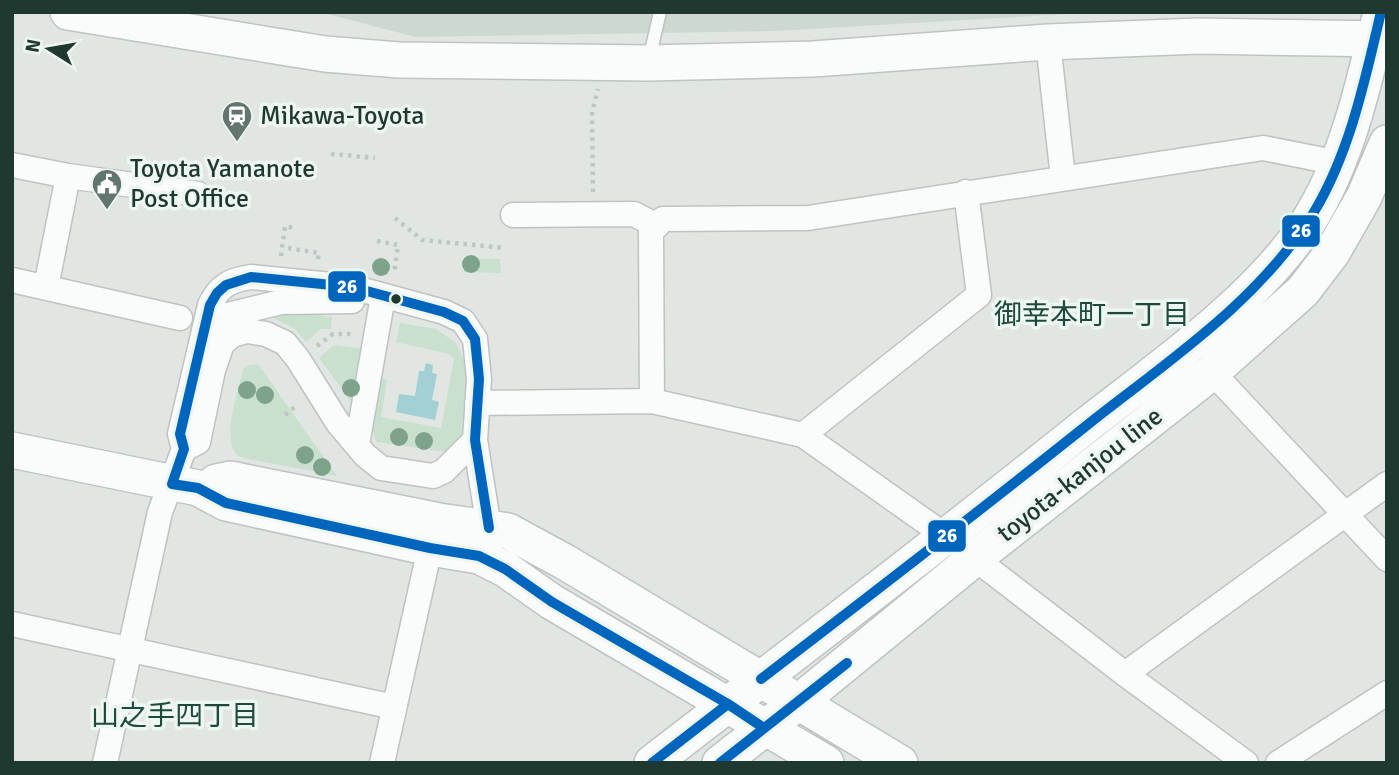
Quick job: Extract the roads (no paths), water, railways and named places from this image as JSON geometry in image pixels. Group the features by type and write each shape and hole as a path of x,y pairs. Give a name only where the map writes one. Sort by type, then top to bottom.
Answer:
{"main road":[{"path":"68,12 325,54 399,60 648,63 813,58 1048,42 1198,36 1324,36 1350,40 1381,30"},
{"name":"toyota-kanjou line","path":"652,763 947,537 1184,348 1258,284 1299,235 1339,163 1381,30"},
{"name":"toyota-kanjou line","path":"720,763 1212,372 1303,290 1332,253 1364,197 1387,144"},
{"path":"12,450 185,486 226,503 430,548 479,556 505,569 551,602 826,763"},
{"path":"185,486 230,479 439,521 508,531 800,701 900,763"}],"street":[{"path":"1048,42 1063,178"},
{"path":"652,401 651,232 663,219 808,218 1263,148 1339,163"},
{"path":"12,165 68,176 198,194"},
{"path":"46,287 68,176"},
{"path":"803,435 979,295 966,192"},
{"path":"513,215 634,214 657,226"},
{"path":"105,763 159,519 185,486 184,449 180,434 210,305 215,295 224,285 236,279 251,277 352,287 415,306"},
{"path":"12,280 180,318"},
{"path":"203,338 224,316 281,302 382,302 444,312 463,321 475,339 478,379 475,440 489,528"},
{"path":"357,445 382,302"},
{"path":"184,449 198,442 213,370 222,344 232,335 247,331 266,334 285,343 338,423 381,468 433,475 444,471 475,440"},
{"path":"1212,372 1387,559"},
{"path":"477,403 652,401 803,435 947,537 1246,763"},
{"path":"1125,674 1387,484"},
{"path":"382,763 430,548"},
{"path":"12,624 394,707"},
{"path":"1278,763 1387,692"}],"lane":[{"path":"648,63 660,12"}],"water":[{"path":"426,363 433,365 432,373 437,374 432,400 439,402 435,420 396,412 399,394 415,396 419,371 424,371"}],"place":[{"name":"Mikawa-Toyota","path":"237,143"},
{"name":"Toyota Yamanote Post Office","path":"107,211"}],"district":[{"name":"御幸本町一丁目","path":"1092,315"},
{"name":"山之手四丁目","path":"175,716"}]}
